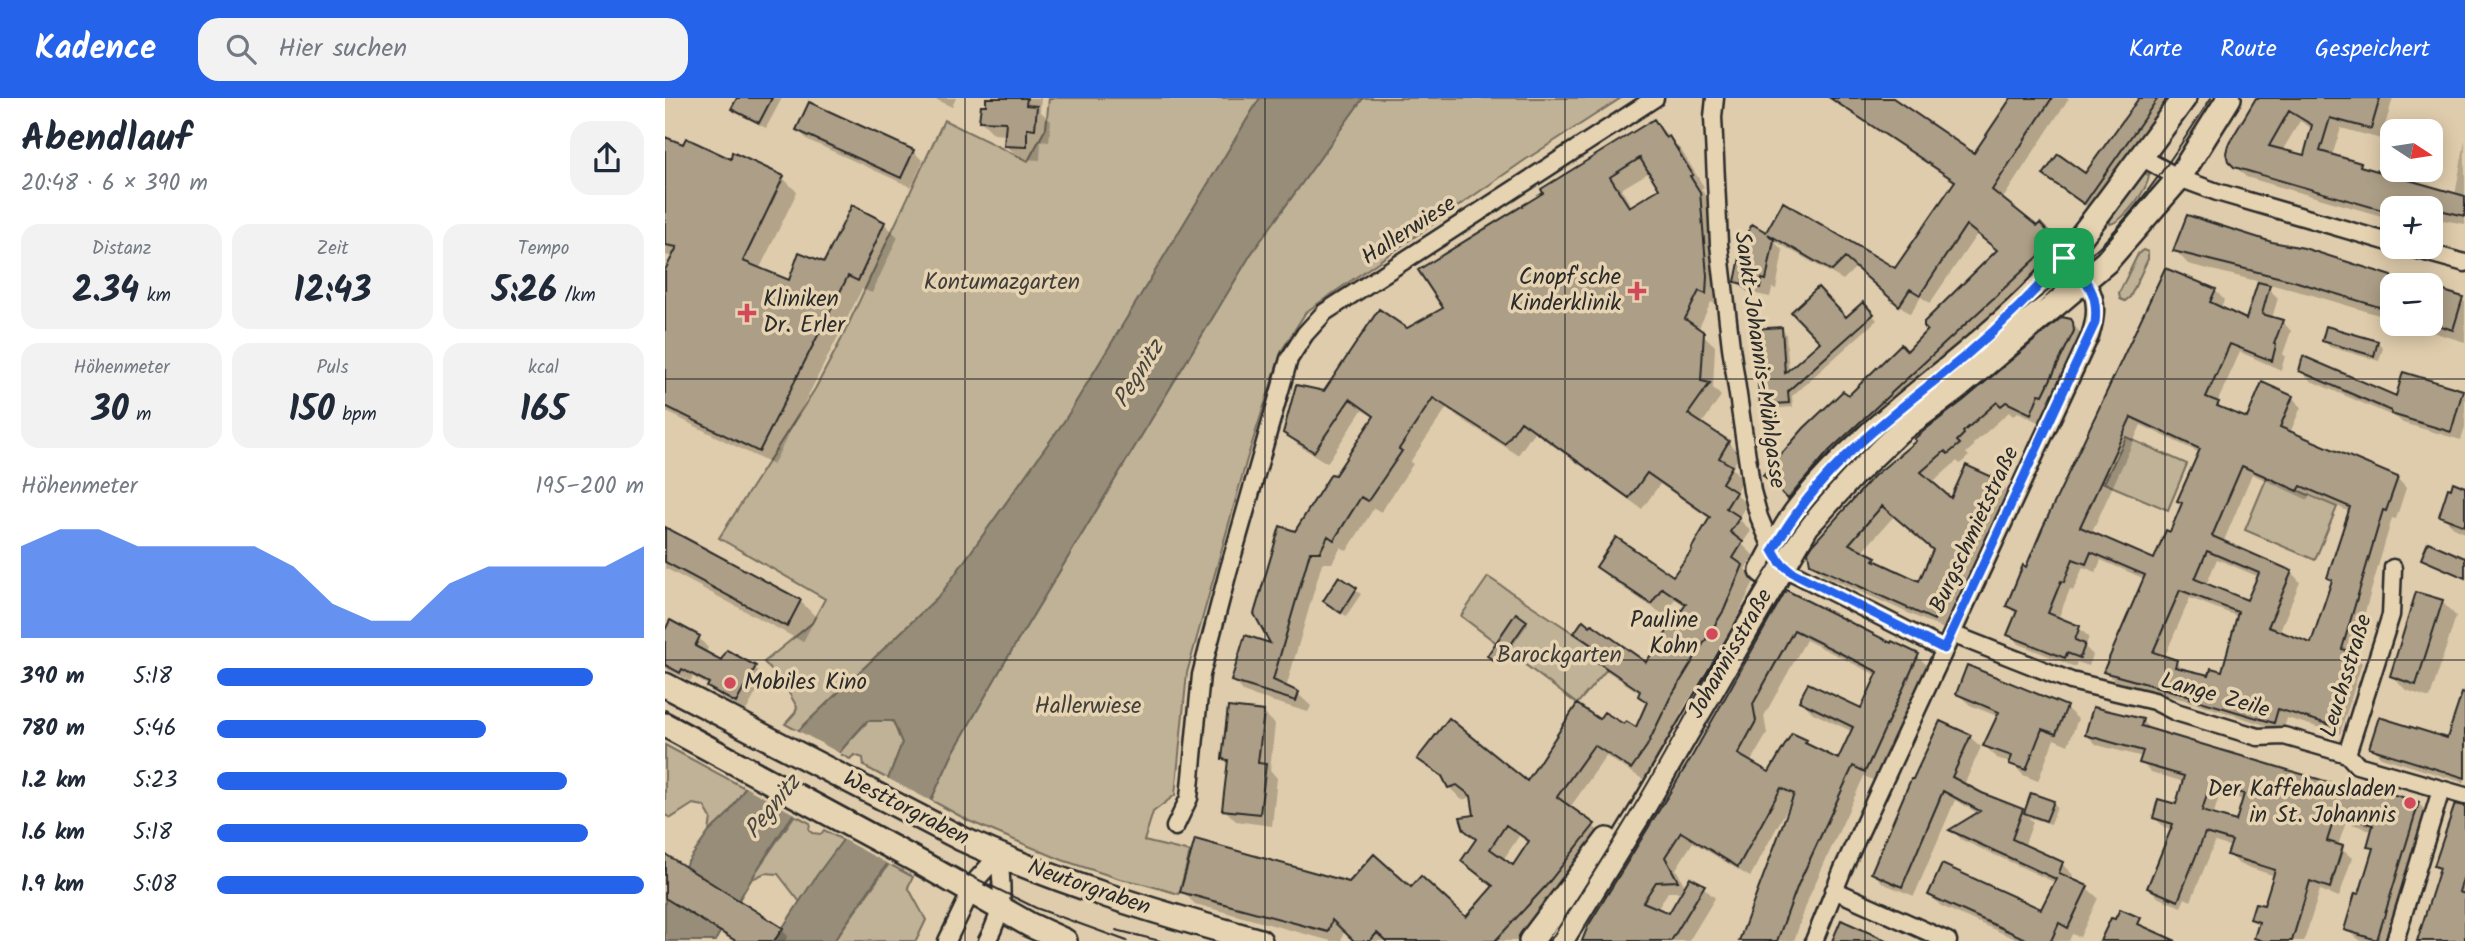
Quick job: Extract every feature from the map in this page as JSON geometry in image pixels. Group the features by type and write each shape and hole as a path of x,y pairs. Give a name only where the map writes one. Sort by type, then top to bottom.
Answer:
{"main road":[{"name":"Johannisstraße","path":"1561,941 1640,813 1778,558 1803,503 1876,428 1938,379 2036,291 2141,157 2183,98"},
{"name":"Johannisstraße","path":"1531,941 1617,826 1643,786 1778,558 1828,502 1899,431 1956,389 2086,281 2127,240 2179,178 2229,98"},
{"name":"Westtorgraben","path":"665,685 999,855"},
{"name":"Westtorgraben","path":"665,726 970,891"},
{"name":"Neutorgraben","path":"999,855 1119,901 1260,941"},
{"path":"970,891 1065,941"}],"street":[{"name":"Hallerwiese","path":"1175,827 1189,798 1201,675 1228,572 1289,359 1305,334 1331,308 1655,98"},
{"name":"Sankt-Johannis-Mühlgasse","path":"1715,98 1713,117 1719,244 1731,347 1752,491 1759,517 1778,558"},
{"path":"2141,157 2179,178 2217,192 2380,240"},
{"path":"2443,257 2465,263"},
{"name":"Burgschmietstraße","path":"1814,941 1834,890 1944,649 2090,337 2095,323 2096,303 2091,287 2064,258"},
{"path":"1778,558 1809,581 1944,649"},
{"name":"Leuchsstraße","path":"2347,754 2391,615 2393,568"},
{"name":"Lange Zeile","path":"1952,634 2071,681 2154,701 2176,712 2258,737 2284,736 2347,754 2357,765 2465,796"},
{"path":"2395,941 2441,790"},
{"path":"947,941 977,879 999,855"},
{"path":"987,941 1002,910 999,855"},
{"path":"1834,890 1948,941"}],"green space":[{"name":"Kontumazgarten","path":"1049,98 1260,98 1065,420 941,594 798,731 785,724 797,707 784,684 764,662 812,623 825,599 719,538 815,389 841,340 944,120 1028,161 1046,128"},
{"name":"Hallerwiese","path":"1363,98 1621,98 1525,160 1306,312 1282,350 1247,459 1187,673 1175,795 1153,812 1144,841 1190,852 1179,894 1062,860 969,821 931,800 954,751 1003,665 1251,254"},
{"path":"2144,173 2149,175 2148,181 2140,196 2122,217 2110,224 2110,216 2135,177"},
{"path":"2143,250 2148,252 2148,259 2130,297 2125,301 2120,299 2119,293 2138,254"},
{"path":"2126,437 2187,464 2168,510 2104,483"},
{"path":"2267,477 2337,507 2315,560 2245,530"},
{"name":"Barockgarten","path":"1488,577 1599,650 1593,659 1608,668 1577,704 1461,616"},
{"path":"868,721 893,721 902,743 888,779 864,766 863,758 854,755 850,759 838,753"},
{"path":"665,745 745,788 728,814 709,832 711,818 704,806 693,804 671,818 665,815"},
{"path":"795,815 810,823 809,830 812,833 821,834 824,830 843,840 800,902 778,874 765,873 750,880"},
{"path":"889,864 913,877 908,887 926,920 916,941 834,941"}],"water":[{"name":"Pegnitz","path":"1260,98 1363,98 1251,254 1003,665 954,751 931,800 834,941 774,941 817,875 888,779 902,743 893,721 867,721 845,746 785,826 715,941 665,941 665,894 709,832 728,814 745,788 798,731 941,594 1065,420"}],"pier":[{"path":"795,729 841,754 798,816 743,786"},
{"path":"885,777 933,802 936,799 892,866 840,838"}],"building":[{"path":"737,98 772,98 759,123 731,109"},
{"path":"986,98 1027,98 1026,105 1037,106 1035,129 1027,128 1027,147 1004,146 1006,122 979,121 981,105 986,105"},
{"path":"1830,98 1893,98 1974,153 2011,98 2052,98 1992,190 2037,226 2040,223 2056,240 1829,451 1788,499 1763,475 1804,428 1843,391 1849,395 1901,344 1907,351 1927,330 1924,322 1997,250 1966,225 1920,295 1910,289 1899,306 1845,258 1832,271 1768,234 1774,240 1766,280 1762,279 1760,288 1735,282 1743,243 1752,224 1766,232 1783,202 1895,268 1955,181"},
{"path":"2139,98 2158,98 2084,204 2043,175 2058,154 2085,173"},
{"path":"2256,98 2380,98 2371,129 2330,118 2320,151 2380,172 2380,182 2416,182 2465,196 2465,216 2443,211 2443,196 2380,196 2380,210 2234,167 2228,161 2226,153","holes":["2289,111 2312,125 2304,155 2269,146"]},
{"path":"809,102 914,150 901,178 796,130"},
{"path":"1654,119 1666,138 1669,136 1693,175 1690,176 1700,192 1706,294 1699,291 1685,319 1704,332 1701,381 1710,383 1688,414 1729,441 1719,458 1732,466 1722,483 1736,492 1726,508 1740,517 1730,532 1743,542 1733,558 1743,565 1724,610 1670,698 1647,746 1631,769 1594,745 1557,797 1595,824 1545,887 1495,941 1386,941 1377,933 1370,941 1354,941 1332,920 1328,932 1180,892 1195,839 1349,882 1374,854 1411,887 1421,876 1466,917 1493,886 1461,861 1476,839 1464,830 1460,817 1474,815 1471,796 1457,785 1448,788 1442,776 1417,759 1449,718 1527,781 1577,704 1599,719 1604,712 1624,724 1626,721 1636,727 1647,702 1638,696 1640,691 1593,659 1599,650 1574,633 1583,620 1646,662 1686,604 1662,588 1651,604 1596,567 1616,537 1673,576 1692,550 1710,517 1647,473 1629,498 1521,421 1505,444 1433,398 1368,501 1361,497 1334,540 1328,536 1320,552 1310,552 1273,680 1299,692 1296,701 1231,681 1245,635 1270,643 1254,614 1280,526 1295,531 1331,474 1335,475 1374,416 1350,399 1314,452 1283,433 1296,385 1324,391 1379,309 1407,328 1443,308 1418,270 1543,193 1541,189","holes":["1640,158 1659,189 1629,207 1610,177","1506,825 1529,841 1513,865 1490,849"]},
{"name":"Kliniken Dr. Erler","path":"665,137 683,144 686,138 731,159 732,152 784,176 743,261 789,280 799,252 824,262 852,205 885,222 858,281 848,276 759,452 665,406 665,270 677,247 665,245"},
{"path":"2187,215 2383,273 2380,273 2380,307 2294,281 2173,251"},
{"path":"2165,268 2216,289 2210,302 2246,319 2258,282 2270,285 2262,314 2283,320 2274,344 2276,345 2272,361 2230,344 2206,397 2219,402 2217,406 2247,418 2262,382 2293,396 2280,427 2398,477 2386,511 2383,510 2342,649 2353,652 2331,725 2278,709 2274,723 2190,698 2191,696 2103,672 2145,575 2091,552 2086,564 2073,559 2048,613 2080,626 2075,640 2085,644 2080,658 2067,653 2065,658 2007,635 2017,611 2006,606","holes":["2131,417 2200,449 2177,501 2182,503 2170,532 2166,530 2154,559 2080,527","2242,466 2298,491 2301,486 2350,507 2327,578 2332,580 2311,643 2268,627 2292,571 2212,536","2207,551 2259,573 2247,600 2195,579","2180,590 2238,612 2222,671 2211,668 2209,675 2175,667 2177,660 2153,652"]},
{"path":"1818,287 1846,317 1863,302 1874,314 1788,391 1789,403 1760,405 1753,329 1782,327 1785,373 1820,342 1791,312"},
{"path":"2443,291 2463,297 2453,330 2443,327"},
{"path":"2062,317 2071,319 2074,331 2031,414 2006,402 2001,406 1997,402 1963,432 1957,441 1960,444 1948,454 1945,451 1921,472 1951,498 1966,465 1999,480 1934,620 1810,564 1808,552 1813,544 1874,476 1916,441 1914,439","holes":["1882,506 1933,550 1919,581 1874,560 1876,557 1849,544"]},
{"path":"2326,326 2378,341 2374,356 2322,341"},
{"path":"2303,356 2396,396 2403,372 2463,390 2451,432 2391,414 2391,411 2299,371"},
{"path":"2453,482 2465,487 2465,526 2439,516 2448,488 2451,489"},
{"path":"665,527 801,600 787,627 665,562"},
{"path":"2428,542 2465,558 2465,578 2421,559"},
{"path":"1339,576 1357,588 1341,613 1323,601"},
{"path":"1786,590 1891,643 1892,641 1919,654 1865,772 1853,766 1798,885 1777,941 1739,941 1794,794 1781,788 1738,867 1681,832 1665,857 1678,881 1656,882 1643,902 1669,913 1690,877 1705,885 1671,941 1582,941 1588,926 1691,758","holes":["1794,630 1878,672 1861,708 1808,683 1799,701 1853,727 1838,759 1805,743 1807,740 1792,733 1769,772 1738,754 1756,721 1753,704"]},
{"path":"2416,592 2443,600 2416,685 2390,676"},
{"path":"1516,613 1527,621 1498,663 1487,656"},
{"path":"670,620 700,636 695,646 721,660 727,650 756,666 736,703 707,687 709,683 682,669 680,673 665,665 665,630"},
{"path":"1967,665 2067,706 2056,734 2042,729 2026,770 2009,764 2012,756 1983,746 1999,712 1956,694"},
{"path":"2462,693 2465,694 2465,778 2369,748 2379,717 2447,738"},
{"path":"1228,707 1264,711 1258,763 1266,764 1260,814 1222,810 1228,760 1222,759"},
{"path":"2093,707 2143,719 2141,726 2345,787 2347,781 2419,802 2377,940 2344,930 2355,893 2359,894 2373,848 2367,847 2373,825 2336,813 2327,841 2343,846 2330,888 2310,881 2292,941 2263,941 2254,938 2259,922 2250,919 2255,903 2264,905 2275,870 2227,855 2232,841 2205,833 2178,901 2147,888 2173,824 2153,818 2158,799 2176,804 2184,776 2139,763 2143,751 2085,735","holes":["2210,784 2244,794 2236,821 2202,811"]},
{"path":"1940,721 1971,735 1952,777 1982,793 2023,809 2012,839 2063,862 2059,873 2088,886 2068,928 2059,923 2051,941 2030,941 1928,895 1942,864 2041,909 2056,879 1949,830 1980,811 1943,791 1902,887 1871,873 1911,779"},
{"path":"2031,793 2054,801 2046,821 2024,813"},
{"path":"2455,804 2465,806 2465,872 2459,892 2465,894 2465,941 2417,941 2440,868 2434,866"},
{"path":"665,854 783,928 774,941 736,941 665,898"},
{"path":"2120,909 2141,918 2138,924 2176,941 2100,941 2111,918 2115,919"},
{"path":"1841,920 1888,941 1832,941"}],"tram line":[{"path":"1550,941 1645,789 1741,612 1799,523 1839,475 1940,378 2104,242 2148,191 2211,98"},
{"path":"665,710 977,879 1036,908 1127,941"},
{"path":"1116,930 1160,941"}],"place":[{"name":"Cnopf'sche Kinderklinik","path":"1637,291"},
{"name":"Kliniken Dr. Erler","path":"747,313"},
{"name":"Pauline Kohn","path":"1712,634"},
{"name":"Mobiles Kino","path":"730,683"},
{"name":"Der Kaffehausladen in St. Johannis","path":"2410,803"}],"route":[{"path":"2064,258 2091,287 2096,303 2095,323 1944,649 1809,581 1783,565 1773,550 1794,514 1831,472 1876,428 1938,379 2023,303 2064,258"}]}
